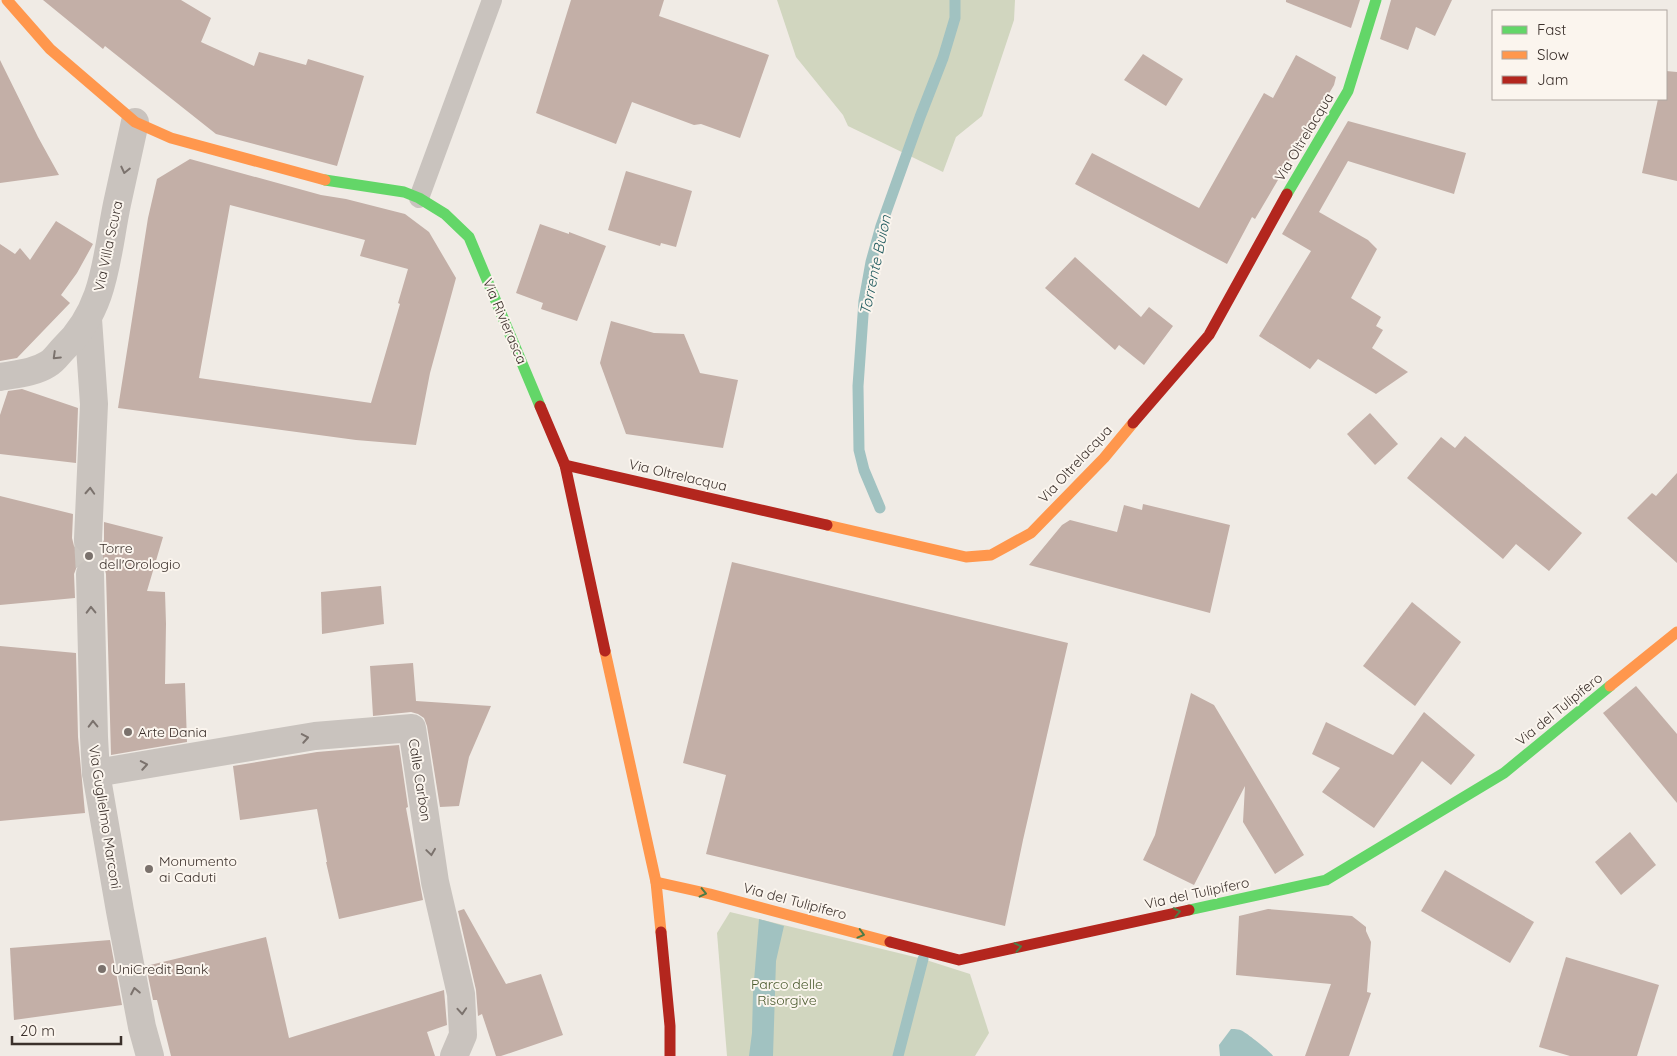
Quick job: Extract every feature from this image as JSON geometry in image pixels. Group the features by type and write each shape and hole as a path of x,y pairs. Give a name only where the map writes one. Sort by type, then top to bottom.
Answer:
{"street":[{"name":"Via Rivierasca","path":"7,0 50,49 135,122 171,138 305,175 325,180 404,192 419,198 445,214 469,237 566,465 656,882 670,1026 670,1056"},
{"name":"Via Oltrelacqua","path":"566,465 966,557 991,555 1031,533 1104,458 1209,335 1269,225 1348,91 1376,0"},
{"name":"Via Villa Scura","path":"0,377 30,371 48,364 68,344 88,319 97,300 104,271 135,122"},
{"path":"88,319 94,404 88,539"},
{"name":"Via Guglielmo Marconi","path":"90,574 96,773 142,1027 150,1056"},
{"name":"Via del Tulipifero","path":"656,882 710,894 959,960 1326,880 1504,773 1675,638"},
{"name":"Calle Carbon","path":"96,773 315,736 412,728 435,882 461,994 464,1035 454,1056"}],"lane":[{"path":"419,198 492,0"}],"green space":[{"path":"777,0 1015,0 1014,20 982,116 956,137 943,172 848,126 843,115 796,57"},
{"name":"Parco delle Risorgive","path":"730,912 923,959 970,974 989,1033 975,1056 727,1056 717,933"}],"water":[{"path":"759,919 784,926 776,961 773,1056 749,1056"},
{"path":"1231,1029 1242,1031 1273,1056 1220,1056 1219,1045"}],"building":[{"path":"43,0 181,0 211,18 201,42 254,66 259,52 306,65 308,59 364,76 337,166 216,134 105,46 103,49"},
{"path":"571,0 664,0 659,16 769,55 740,138 701,124 694,125 632,102 616,144 536,113"},
{"path":"1286,0 1360,0 1351,28 1286,2"},
{"path":"1391,0 1452,0 1435,36 1416,27 1408,50 1380,39"},
{"path":"1143,54 1183,79 1166,106 1124,80"},
{"path":"1296,55 1336,77 1334,85 1255,219 1252,217 1227,264 1075,184 1092,153 1199,208 1264,93 1273,98"},
{"path":"0,60 38,137 59,175 0,183"},
{"path":"1667,71 1677,72 1677,181 1642,173 1658,100 1667,100"},
{"path":"1348,121 1466,153 1454,194 1348,161 1319,212 1368,240 1377,249 1351,298 1381,317 1376,326 1383,330 1372,348 1408,372 1376,394 1318,359 1310,369 1259,336 1311,251 1282,234"},
{"path":"190,159 321,195 346,199 405,214 429,232 456,278 430,373 416,445 356,440 118,408 148,218 157,179","holes":["230,205 365,240 360,256 408,269 398,303 400,304 371,403 199,378"]},
{"path":"626,171 692,191 676,247 661,243 660,246 608,230"},
{"path":"56,221 93,244 77,273 61,295 70,303 17,358 0,361 0,244 15,254 20,248 30,260"},
{"path":"540,224 569,234 569,232 606,246 577,321 541,309 543,303 516,293"},
{"path":"1075,257 1141,317 1149,307 1173,326 1144,365 1119,345 1115,350 1045,288"},
{"path":"611,321 654,333 684,334 700,373 738,380 723,448 626,434 600,363"},
{"path":"22,389 78,408 76,463 0,454 0,415 8,391"},
{"path":"1370,413 1398,444 1375,465 1347,434"},
{"path":"1465,436 1582,533 1549,571 1516,544 1503,559 1407,478 1441,437 1455,448"},
{"path":"1677,473 1677,563 1627,518 1652,493 1656,496"},
{"path":"0,496 73,514 72,538 74,546 79,552 87,555 95,553 101,547 104,540 104,522 163,537 147,591 165,592 165,684 185,683 187,742 111,755 106,574 104,566 90,558 82,560 74,574 75,598 0,605"},
{"path":"1143,504 1230,525 1210,613 1029,565 1062,525 1070,520 1117,532 1124,505 1142,510"},
{"path":"732,562 1068,643 1005,926 706,854 726,775 683,763"},
{"path":"381,586 384,624 322,634 321,592"},
{"path":"1412,602 1461,642 1415,706 1363,666"},
{"path":"0,646 76,653 78,737 85,813 0,821"},
{"path":"413,663 416,701 491,706 469,757 459,806 440,807 427,726 424,718 411,712 373,716 370,666"},
{"path":"1636,686 1677,734 1677,803 1603,713"},
{"path":"1191,693 1214,705 1304,855 1275,874 1243,822 1245,786 1194,885 1143,860 1155,835"},
{"path":"1424,712 1475,755 1451,785 1422,761 1374,828 1322,792 1340,768 1312,754 1326,722 1393,755"},
{"path":"399,745 408,807 406,808 423,900 339,919 326,862 317,809 240,820 233,766 317,752"},
{"path":"1630,832 1656,865 1621,895 1595,862"},
{"path":"1445,870 1534,922 1510,963 1421,911"},
{"path":"464,909 506,984 541,974 563,1035 496,1056 482,1014 478,1016 476,990 458,911"},
{"path":"1268,909 1352,916 1366,927 1371,942 1367,992 1371,993 1349,1056 1305,1056 1331,984 1236,975 1239,916"},
{"path":"266,937 289,1038 444,990 447,1025 427,1032 435,1056 171,1056 157,1000 153,1000 146,966"},
{"path":"110,940 122,1005 14,1020 10,948"},
{"path":"1566,957 1659,985 1637,1056 1570,1056 1539,1047"}],"waterway":[{"name":"Torrente Buion","path":"880,508 864,470 859,450 858,386 864,301 871,262 881,226 943,58 955,18 955,0"},
{"path":"898,1056 923,959"}],"tunnel":[{"path":"88,539 90,574"}],"traffic: fast":[{"path":"1287,194 1348,91 1376,0"},
{"path":"325,180 404,192 419,198 445,214 469,237 540,406"},
{"path":"1189,910 1326,880 1504,773 1610,686"}],"traffic: slow":[{"path":"7,0 50,49 135,122 171,138 325,180"},
{"path":"827,525 966,557 991,555 1031,533 1104,458 1133,423"},
{"path":"1610,686 1677,632"},
{"path":"605,651 656,882 661,932"},
{"path":"656,882 710,894 890,942"}],"traffic: jam":[{"path":"1133,423 1209,335 1287,194"},
{"path":"540,406 565,465 605,651"},
{"path":"565,465 827,525"},
{"path":"890,942 959,960 1189,910"},
{"path":"661,932 670,1026 670,1056"}],"place":[{"name":"Torre dell'Orologio","path":"89,556"},
{"name":"Arte Dania","path":"128,732"},
{"name":"Monumento ai Caduti","path":"149,869"},
{"name":"UniCredit Bank","path":"102,969"}]}
